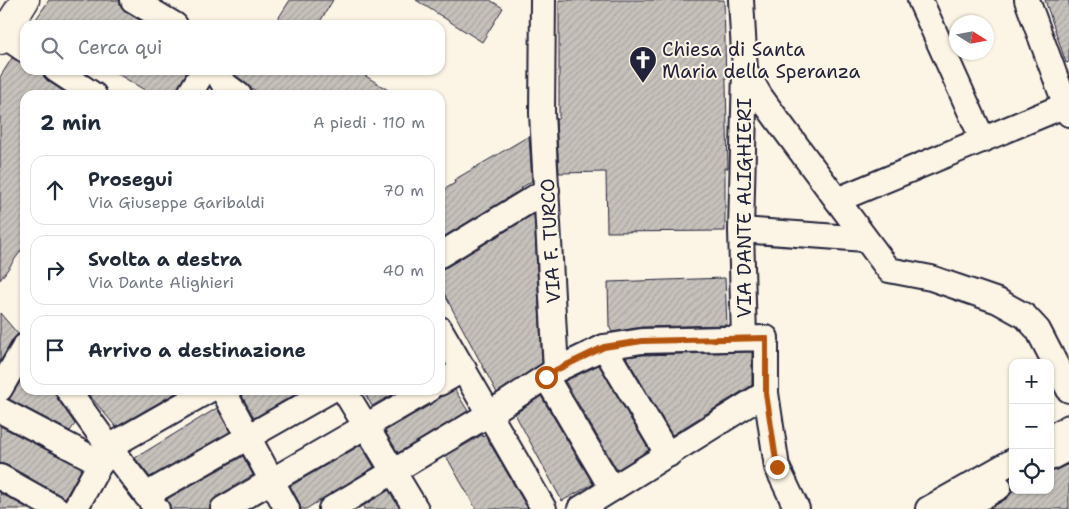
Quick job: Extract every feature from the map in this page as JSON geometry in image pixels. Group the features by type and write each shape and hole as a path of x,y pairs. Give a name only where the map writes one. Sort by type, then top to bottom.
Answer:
{"main road":[{"path":"9,42 25,0"}],"street":[{"path":"133,0 167,20"},
{"name":"VIA F. TURCO","path":"543,0 542,112 547,190 551,373"},
{"name":"VIA DANTE ALIGHIERI","path":"741,0 745,70 741,230 744,338 766,338 766,393 777,467 797,509"},
{"path":"920,0 983,140"},
{"path":"837,200 983,140 1068,110 1027,0"},
{"path":"745,70 760,96 837,200 853,238 889,270 931,278 998,301 1026,316 1038,330 1069,390"},
{"path":"64,75 86,90"},
{"path":"192,90 201,75"},
{"path":"219,75 233,90"},
{"path":"445,252 547,190"},
{"path":"741,230 853,238"},
{"path":"445,337 544,509"},
{"path":"341,506 551,373 604,347 642,341 744,338"},
{"path":"604,347 668,454"},
{"path":"0,389 20,355"},
{"path":"445,380 464,369"},
{"path":"551,373 612,489"},
{"path":"580,509 766,393"},
{"path":"71,395 105,455 152,502 248,438 322,395"},
{"path":"75,509 105,455 201,395"},
{"path":"226,395 287,509"},
{"path":"347,395 416,509"},
{"path":"224,509 419,395"},
{"path":"0,410 105,455"},
{"path":"1054,436 1069,428"},
{"path":"1054,456 1069,448"},
{"path":"928,509 1009,462"},
{"path":"0,477 57,509"},
{"path":"976,506 1009,483"}],"building":[{"path":"49,0 119,0 126,12 140,20 35,20"},
{"path":"290,0 333,0 321,20 277,20"},
{"path":"416,0 490,0 503,8 482,42"},
{"name":"Chiesa di Santa Maria della Speranza","path":"559,0 724,0 728,168 725,168 725,231 607,232 606,172 559,173 556,120 559,118"},
{"path":"1045,0 1069,0 1069,62 1066,63"},
{"path":"12,58 20,62 20,75 43,75 48,81 62,90 20,90 20,252 0,280 0,77"},
{"path":"119,75 185,75 177,90 145,90"},
{"path":"235,75 364,75 388,90 254,90"},
{"path":"529,136 532,181 445,236 445,189 455,183 454,180"},
{"path":"534,214 542,363 497,393 445,295 445,268"},
{"path":"725,278 727,325 642,327 612,332 609,326 608,282"},
{"path":"0,313 18,334 13,339 0,362"},
{"path":"752,352 752,385 672,435 626,357 643,355"},
{"path":"599,365 649,450 617,470 565,381"},
{"path":"20,382 20,395 56,395 75,424 70,431 9,399"},
{"path":"455,390 468,411 398,453 385,431"},
{"path":"89,395 172,395 116,427"},
{"path":"242,395 294,395 254,418"},
{"path":"366,395 392,395 372,406"},
{"path":"541,396 593,484 562,501 515,414"},
{"path":"217,408 230,432 150,477 135,458"},
{"path":"0,426 82,468 65,498 7,465 0,463"},
{"path":"482,435 483,437 485,435 528,509 476,509 446,456"},
{"path":"361,445 374,467 306,509 301,509 290,486"},
{"path":"243,456 253,475 216,497 209,509 170,509 167,499"},
{"path":"1069,464 1069,509 989,509 1006,499 1010,494 1054,494 1054,470"},
{"path":"389,490 400,509 364,509 363,506"},
{"path":"0,493 29,509 0,509"}],"place":[{"name":"Chiesa di Santa Maria della Speranza","path":"643,84"}],"route":[{"path":"546,377 556,370 604,347 642,341 766,338 766,393 777,467"}]}
